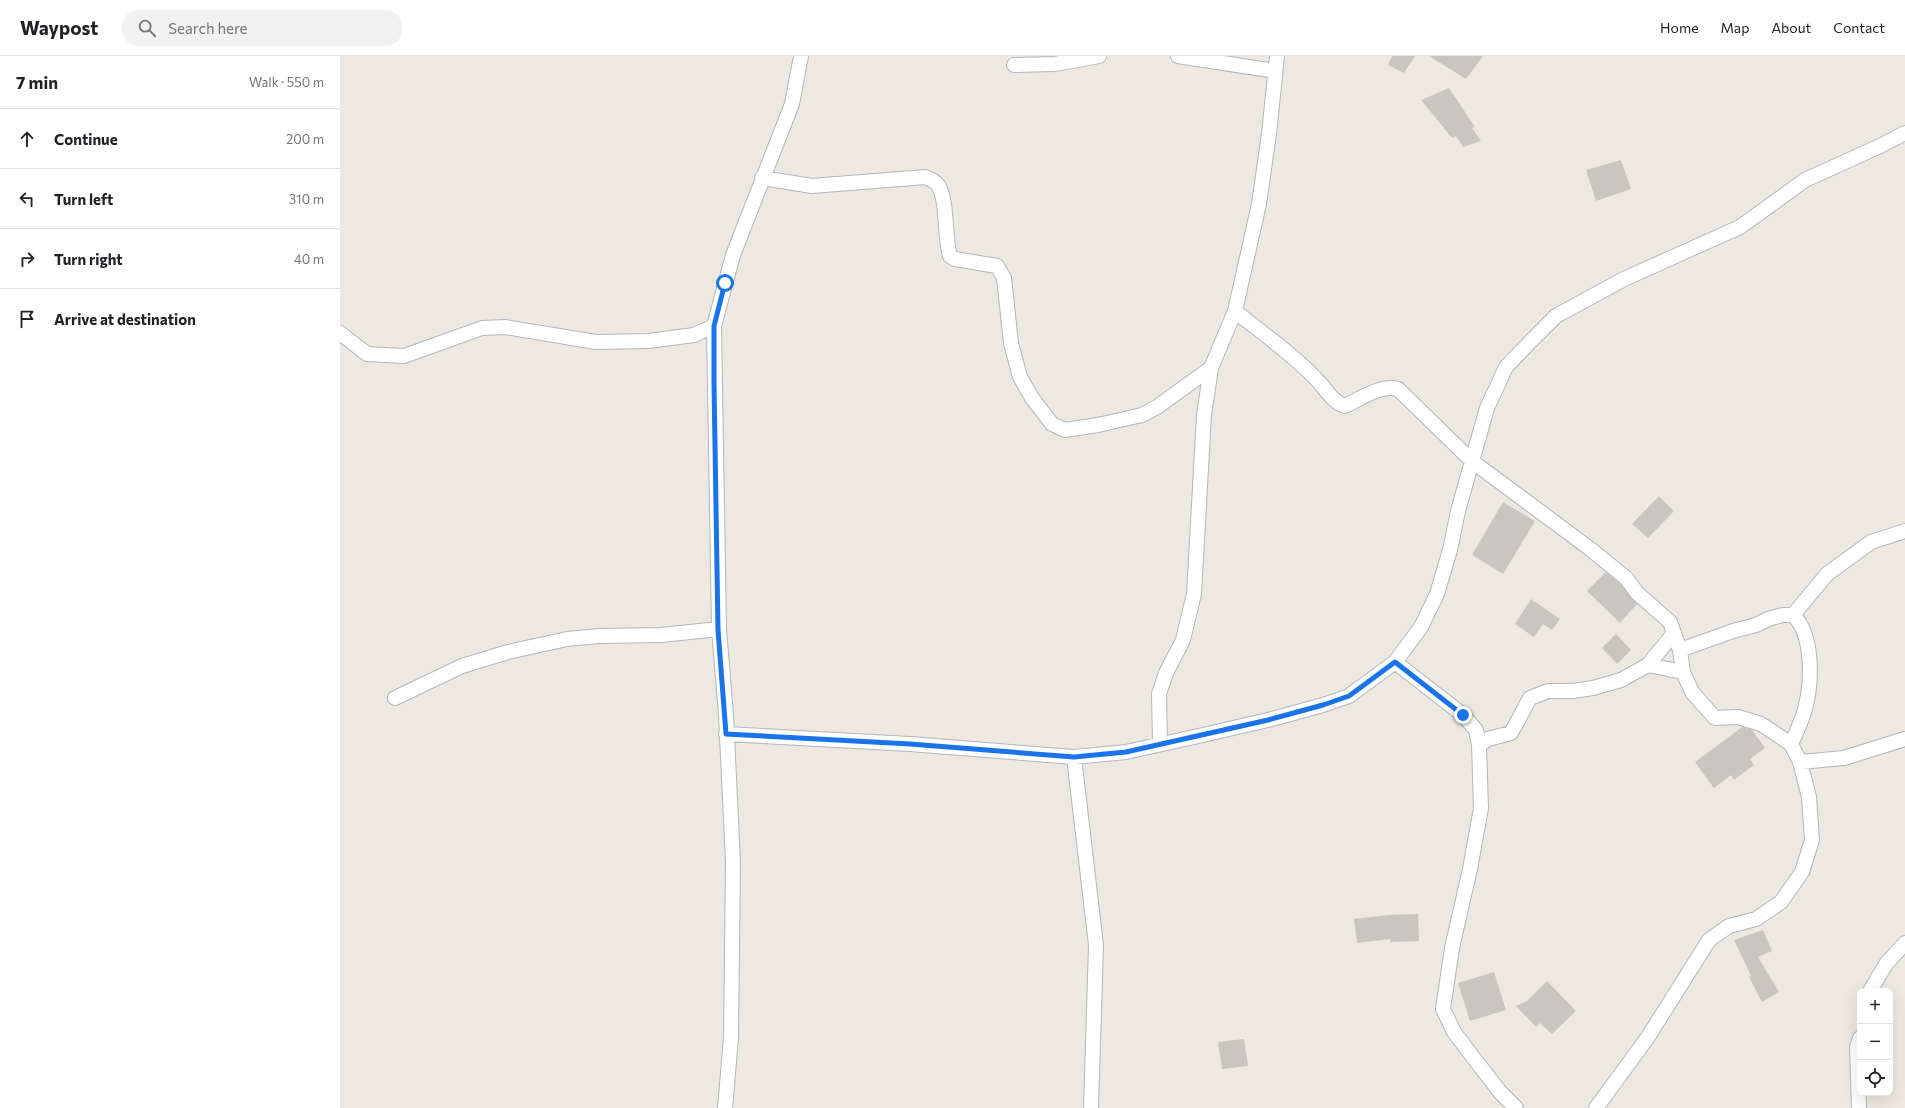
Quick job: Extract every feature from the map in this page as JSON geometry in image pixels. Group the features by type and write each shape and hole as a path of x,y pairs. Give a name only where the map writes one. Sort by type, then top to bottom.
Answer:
{"street":[{"path":"726,1108 732,1038 733,862 726,734 718,630 714,326 733,255 792,104 801,56"},
{"path":"1014,65 1055,64 1099,56"},
{"path":"1178,56 1275,72"},
{"path":"1160,743 1159,694 1166,673 1183,640 1194,594 1204,415 1211,368 1235,311 1259,204 1269,134 1277,56"},
{"path":"726,734 910,744 1074,757 1126,752 1160,743 1268,720 1323,705 1349,696 1395,662 1421,627 1437,594 1487,408 1506,368 1556,316 1624,279 1740,227 1805,180 1905,133"},
{"path":"762,178 812,186 925,177 932,180 938,185 943,196 947,246 950,256 955,259 997,266 1000,269 1004,278 1011,343 1020,377 1032,398 1052,424 1065,430 1098,425 1142,414 1157,407 1211,368"},
{"path":"1235,311 1318,380 1339,404 1344,406 1382,389 1390,387 1398,389 1473,462 1589,548 1626,578 1637,593 1670,622 1680,650 1683,672 1692,692 1715,718 1738,718 1760,724 1791,744 1800,762 1809,797 1812,840 1802,872 1781,902 1756,919 1729,926 1709,940 1648,1037 1596,1108"},
{"path":"340,333 367,354 404,356 482,328 505,327 596,342 648,341 694,335 714,326"},
{"path":"1793,615 1827,574 1871,542 1905,531"},
{"path":"1680,650 1733,631 1756,625 1768,619 1783,615 1793,615 1800,622 1809,651 1810,681 1805,710 1791,744"},
{"path":"395,698 462,666 508,652 567,639 718,630"},
{"path":"1479,744 1488,739 1511,733 1530,698 1548,691 1573,691 1593,688 1621,680 1648,665 1674,633"},
{"path":"1395,662 1463,715 1476,730 1479,744 1481,808 1470,870 1452,948 1443,1009 1454,1032 1500,1092 1516,1108"},
{"path":"1648,665 1683,672"},
{"path":"1800,762 1844,758 1905,739"},
{"path":"1074,757 1096,945 1091,1108"},
{"path":"1872,988 1886,964 1905,943"},
{"path":"1857,1060 1859,1108"}],"building":[{"path":"1392,56 1415,56 1404,73 1388,65"},
{"path":"1429,56 1483,56 1466,79"},
{"path":"1449,88 1475,127 1472,128 1481,141 1463,147 1456,136 1452,138 1421,100"},
{"path":"1621,160 1631,189 1596,201 1586,170"},
{"path":"1659,496 1674,511 1648,538 1632,524"},
{"path":"1503,502 1535,521 1503,574 1472,555"},
{"path":"1606,572 1620,584 1637,604 1620,623 1587,591"},
{"path":"1531,599 1560,619 1552,630 1543,624 1534,637 1515,624"},
{"path":"1616,634 1631,650 1617,664 1602,648"},
{"path":"1742,727 1752,730 1765,748 1750,759 1754,765 1734,780 1731,775 1714,788 1695,762"},
{"path":"1418,914 1419,941 1390,942 1390,939 1357,943 1354,919 1389,915"},
{"path":"1763,930 1772,951 1758,957 1779,992 1762,1002 1749,977 1751,976 1734,940"},
{"path":"1494,972 1506,1010 1470,1021 1458,983"},
{"path":"1547,981 1576,1011 1552,1034 1540,1023 1536,1027 1516,1006 1527,1001"},
{"path":"1244,1039 1248,1066 1222,1069 1218,1042"}],"route":[{"path":"725,283 714,326 714,383 718,630 726,716 726,734 788,736 910,744 1074,757 1099,755 1126,752 1160,743 1203,735 1268,720 1323,705 1349,696 1395,662 1463,715"}]}
